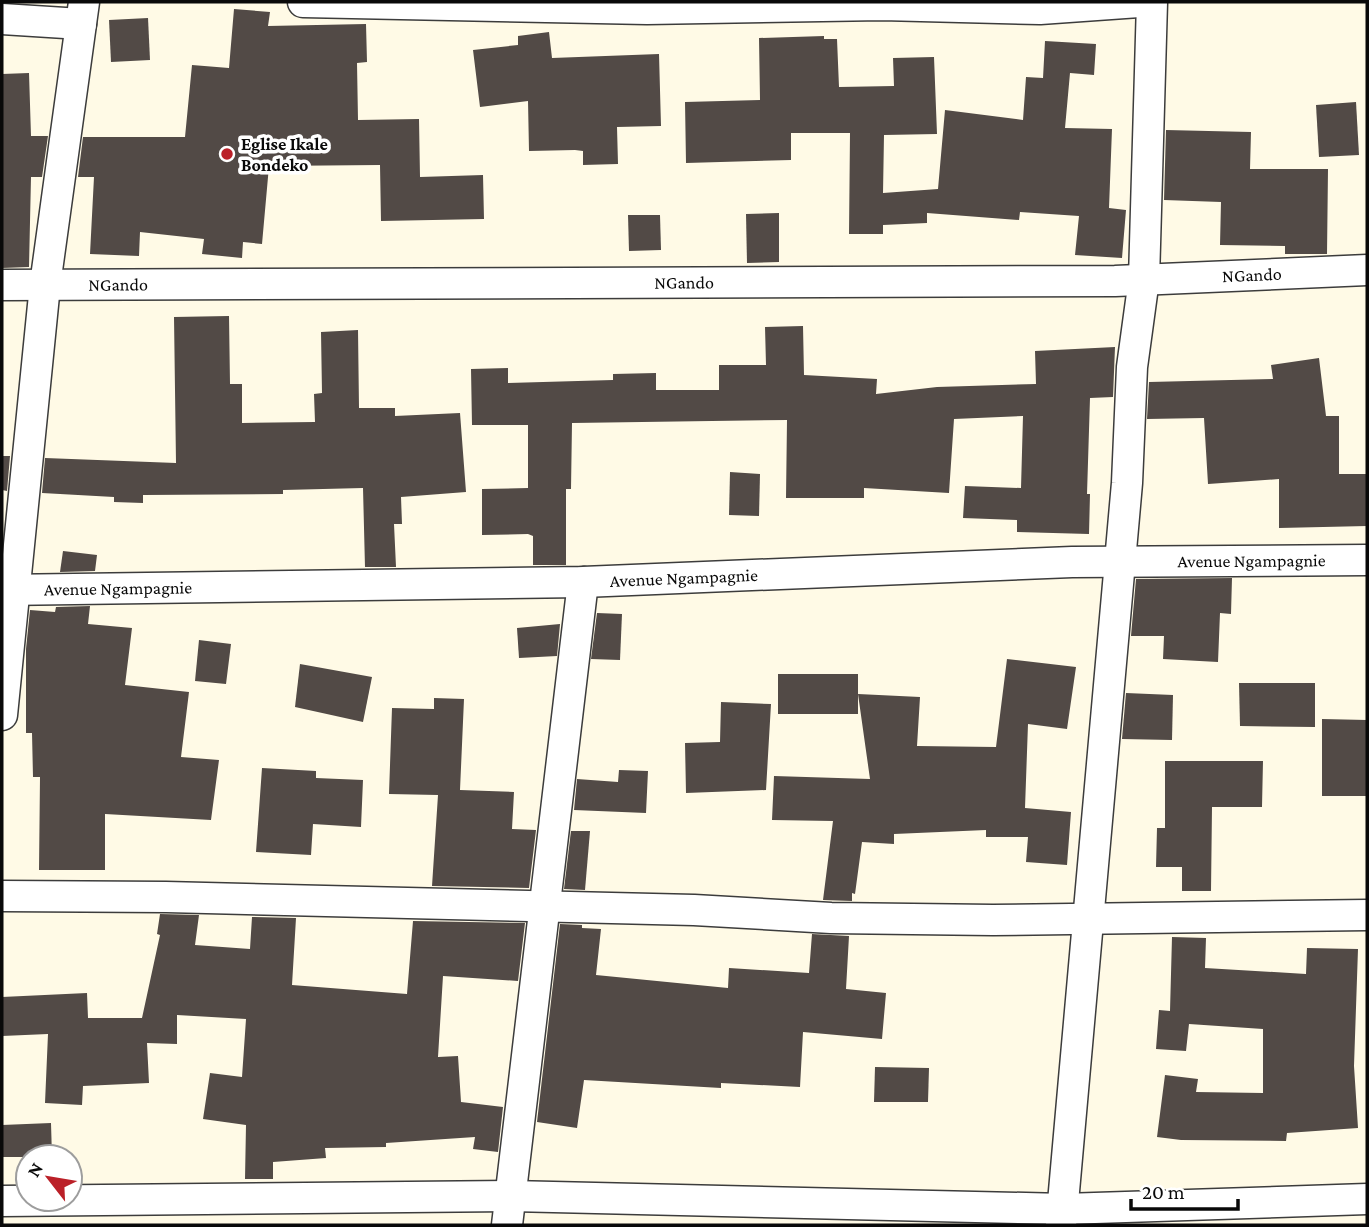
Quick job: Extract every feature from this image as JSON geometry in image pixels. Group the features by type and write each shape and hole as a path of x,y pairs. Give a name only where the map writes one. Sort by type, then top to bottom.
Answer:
{"street":[{"path":"303,2 647,9 882,5 1040,9 1139,2"},
{"path":"1063,1217 1127,483 1132,367 1144,279 1152,2"},
{"path":"2,19 82,13 7,590 2,715"},
{"name":"NGando","path":"2,285 1144,279 1367,270"},
{"name":"Avenue Ngampagnie","path":"7,590 583,582 1120,561 1367,560"},
{"path":"509,1211 547,907 583,582"},
{"path":"2,896 166,897 694,910 831,918 993,920 1367,915"},
{"path":"2,1201 509,1211 1063,1217 1367,1199"}],"building":[{"path":"234,9 270,12 268,26 366,24 367,62 357,63 358,120 419,119 420,177 483,175 484,219 381,221 380,165 269,166 262,244 243,242 242,258 202,254 204,239 140,232 139,256 90,254 94,177 78,177 83,137 185,137 192,65 229,68"},
{"path":"148,18 150,60 111,62 109,20"},
{"path":"549,32 552,58 659,54 661,126 617,127 618,164 583,165 583,151 529,151 528,101 480,107 473,50 518,45 518,36"},
{"path":"824,36 824,39 837,39 839,87 894,86 893,58 934,57 937,134 884,135 883,193 938,189 945,110 1023,120 1026,77 1043,78 1045,41 1096,44 1094,75 1070,73 1065,128 1112,129 1109,208 1126,210 1122,258 1075,255 1079,216 1020,212 1019,220 927,213 927,223 883,225 883,234 849,234 850,133 791,133 791,160 686,163 685,102 760,100 759,38"},
{"path":"29,73 31,136 48,136 42,177 31,177 29,267 2,268 2,74"},
{"path":"1356,102 1359,155 1319,157 1316,105"},
{"path":"1166,130 1251,132 1250,169 1328,169 1327,254 1285,254 1285,246 1220,245 1221,202 1164,200"},
{"path":"779,213 779,262 747,263 746,214"},
{"path":"628,215 660,215 661,250 629,251"},
{"path":"229,316 230,384 242,384 242,423 315,422 314,394 322,393 321,332 358,330 359,408 395,408 395,416 460,413 466,492 401,497 402,524 394,524 396,567 365,567 363,488 283,490 283,494 143,495 143,503 114,502 114,497 42,493 45,458 176,463 174,317"},
{"path":"803,326 804,375 877,379 876,394 937,387 1036,384 1035,351 1115,347 1113,397 1090,398 1087,494 1090,494 1089,534 1017,532 1017,520 963,518 965,486 1021,488 1023,416 954,419 949,493 864,488 864,498 786,498 787,420 572,423 571,489 566,489 566,565 533,565 533,536 528,534 482,535 482,489 528,488 528,425 472,425 471,369 508,368 508,383 613,380 613,374 656,373 656,390 719,390 719,365 766,365 765,327"},
{"path":"1319,358 1326,416 1339,416 1339,474 1367,474 1367,526 1279,528 1279,479 1208,484 1204,418 1147,419 1149,382 1273,379 1271,365"},
{"path":"2,456 10,456 7,491 2,490"},
{"path":"730,472 760,474 759,516 729,515"},
{"path":"63,551 97,555 95,571 60,572"},
{"path":"1232,578 1231,614 1220,613 1218,662 1163,659 1164,636 1131,636 1136,579"},
{"path":"90,606 88,624 132,628 125,685 189,692 181,757 219,760 211,820 105,814 105,870 39,870 40,777 33,777 32,733 26,733 26,649 30,610 55,612 56,607"},
{"path":"597,613 622,614 620,660 591,659"},
{"path":"560,624 557,656 519,658 517,628"},
{"path":"199,640 231,644 226,684 195,681"},
{"path":"1007,659 1076,667 1067,729 1028,724 1025,808 1071,812 1067,865 1026,862 1028,837 986,837 986,830 894,834 894,844 862,842 852,901 823,900 833,821 772,820 774,776 870,779 858,694 920,697 917,746 996,747"},
{"path":"300,664 372,677 363,722 295,707"},
{"path":"778,674 858,674 858,714 778,714"},
{"path":"1239,683 1315,683 1315,727 1240,726"},
{"path":"1126,693 1173,695 1172,740 1122,739"},
{"path":"434,698 464,699 460,790 514,792 512,829 536,830 529,888 432,886 438,795 389,794 392,708 434,709"},
{"path":"721,702 771,704 766,790 686,793 685,743 720,742"},
{"path":"1322,719 1367,720 1367,796 1322,796"},
{"path":"1165,761 1263,761 1262,807 1212,807 1211,891 1182,891 1182,867 1156,867 1157,828 1165,828"},
{"path":"262,768 316,771 316,778 363,780 361,827 313,824 311,855 256,852"},
{"path":"619,770 648,771 646,813 574,810 577,779 618,782"},
{"path":"571,831 590,831 585,890 564,889"},
{"path":"160,914 199,915 195,945 250,949 252,917 296,918 292,985 407,994 413,921 525,923 518,981 443,976 438,1057 458,1056 461,1102 503,1107 498,1152 473,1149 475,1137 386,1143 386,1147 325,1148 326,1158 273,1162 273,1179 245,1179 246,1125 203,1119 210,1073 242,1077 246,1019 177,1015 177,1044 147,1043 149,1083 83,1086 82,1105 45,1103 48,1034 2,1036 2,997 87,993 88,1018 142,1018 160,935 157,934"},
{"path":"560,924 601,929 596,975 728,988 729,968 809,973 812,934 849,936 846,989 886,993 882,1039 803,1032 800,1087 721,1083 721,1088 584,1080 577,1128 537,1122"},
{"path":"1172,937 1206,938 1205,968 1306,974 1307,948 1358,949 1354,1066 1358,1128 1287,1133 1286,1141 1181,1140 1157,1137 1165,1075 1198,1079 1196,1092 1263,1093 1263,1029 1189,1024 1186,1051 1156,1049 1159,1010 1170,1011"},
{"path":"875,1067 929,1068 928,1102 874,1102"},
{"path":"51,1123 52,1143 14,1143 14,1157 2,1157 2,1125"}],"place":[{"name":"Eglise Ikale Bondeko","path":"227,154"}]}
